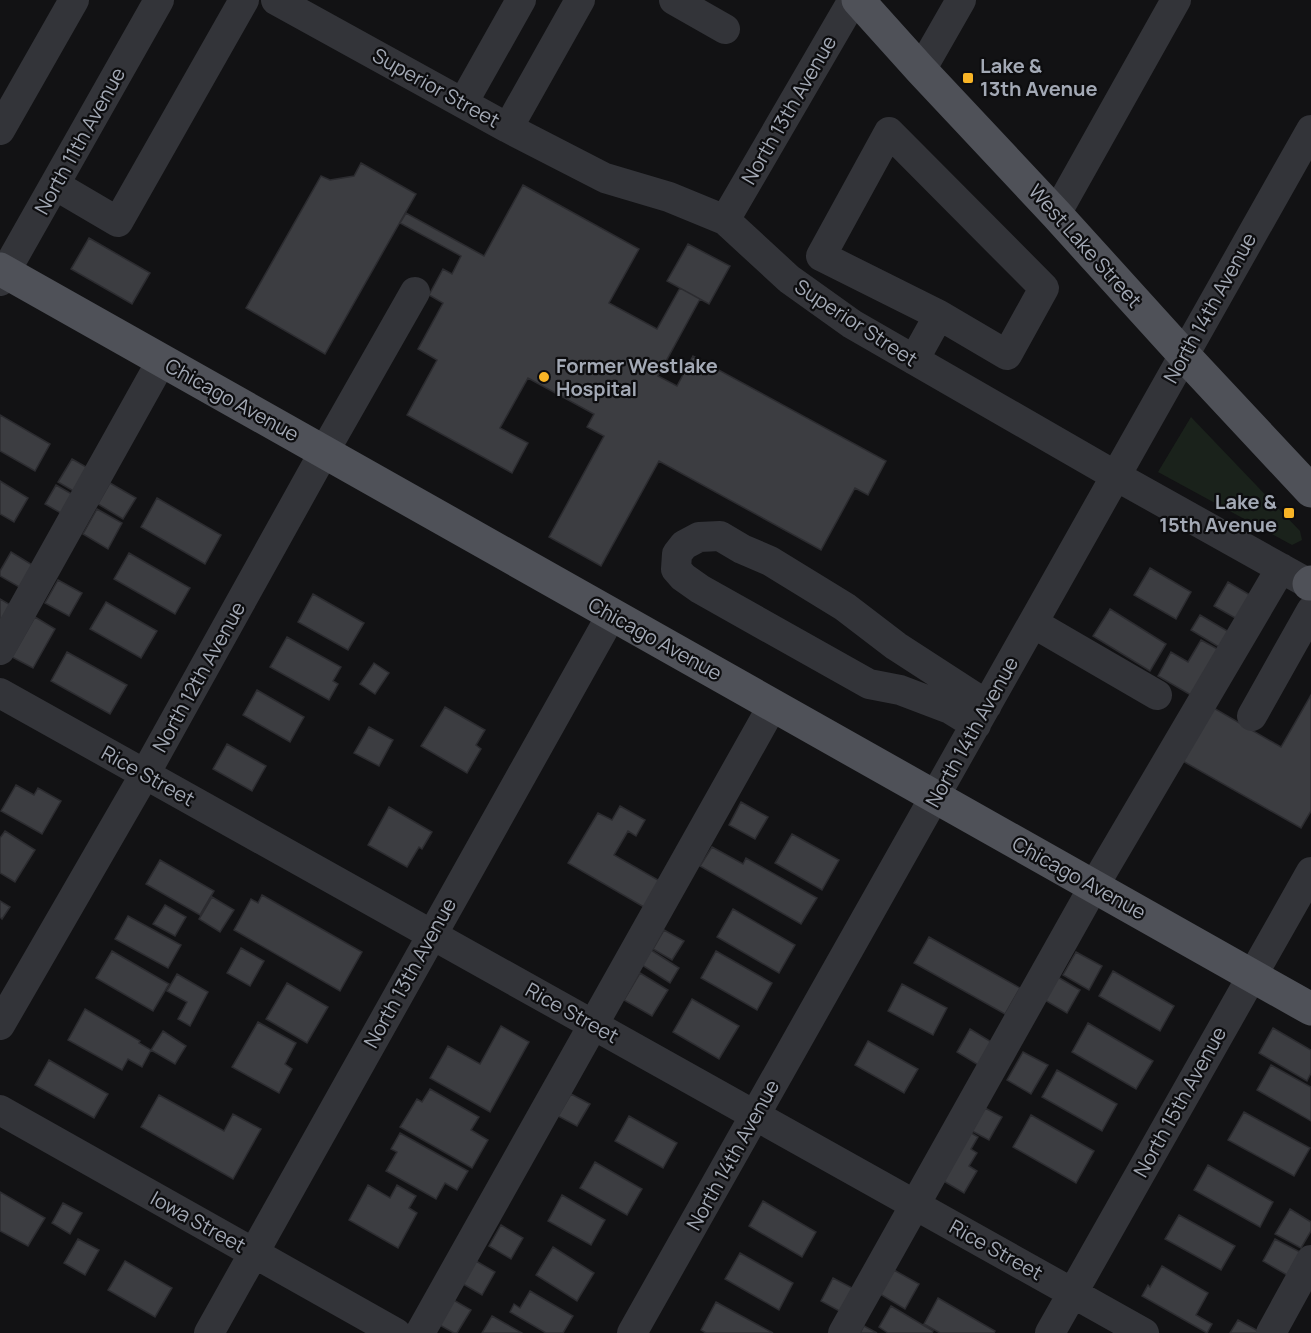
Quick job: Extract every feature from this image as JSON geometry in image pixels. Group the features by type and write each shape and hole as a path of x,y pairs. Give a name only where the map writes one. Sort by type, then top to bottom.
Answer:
{"main road":[{"name":"West Lake Street","path":"858,0 1311,491"},
{"name":"Chicago Avenue","path":"2,274 162,360 1311,1009"}],"street":[{"path":"0,130 74,0"},
{"name":"North 11th Avenue","path":"2,274 159,0"},
{"path":"55,185 118,222 243,0"},
{"name":"Superior Street","path":"276,0 508,128 605,178 669,197 725,220 789,279 852,324 1281,568 1311,591"},
{"path":"463,103 521,0"},
{"path":"508,128 580,0"},
{"path":"674,0 725,30"},
{"name":"North 13th Avenue","path":"725,220 853,0"},
{"path":"921,70 961,0"},
{"path":"1056,214 1176,0"},
{"name":"North 14th Avenue","path":"632,1333 1311,130"},
{"path":"889,132 1044,288 1007,355 939,315 821,256 889,132"},
{"name":"North 12th Avenue","path":"0,1025 145,774 415,292"},
{"path":"914,360 939,315"},
{"path":"0,650 162,360"},
{"path":"720,536 770,561 845,607 981,715 950,709 900,690 869,684 700,589 676,569 677,554 684,545 699,537 720,536"},
{"path":"843,1333 1094,886 1281,568"},
{"path":"1252,716 1311,591"},
{"name":"North 13th Avenue","path":"209,1333 612,614"},
{"path":"1033,623 1157,695"},
{"name":"Rice Street","path":"0,693 1144,1333"},
{"path":"420,1333 773,705"},
{"name":"North 15th Avenue","path":"1050,1333 1311,872"},
{"name":"Iowa Street","path":"0,1110 396,1333"},
{"path":"1271,1333 1311,1260"}],"shaded area":[{"path":"1191,417 1300,531 1302,540 1292,545 1158,472"}],"building":[{"path":"361,163 416,194 325,354 246,308 321,176 330,180 354,176"},
{"name":"Former Westlake Hospital","path":"523,185 639,249 609,303 657,329 680,288 700,299 658,376 677,386 693,356 886,461 868,495 855,488 821,550 659,461 601,566 549,537 604,436 587,427 594,414 528,378 500,428 528,443 512,473 407,415 437,360 418,349 443,303 429,295 443,269 452,274 461,256 400,223 406,213 484,256"},
{"path":"89,238 150,273 132,304 71,269"},
{"path":"688,244 730,266 709,304 667,281"},
{"path":"0,415 50,444 35,471 0,451"},
{"path":"72,459 95,472 82,496 58,482"},
{"path":"0,481 28,498 14,522 0,514"},
{"path":"110,483 136,498 123,519 98,504"},
{"path":"56,485 77,497 66,516 45,504"},
{"path":"157,498 221,535 205,564 141,527"},
{"path":"97,509 122,523 108,549 83,534"},
{"path":"11,552 34,566 21,588 0,576 0,571"},
{"path":"129,553 190,588 175,614 114,579"},
{"path":"1150,568 1191,592 1176,619 1134,595"},
{"path":"58,580 82,593 69,616 45,603"},
{"path":"1228,582 1250,595 1237,619 1214,606"},
{"path":"313,594 364,623 348,650 298,622"},
{"path":"0,599 17,609 0,630"},
{"path":"106,602 157,631 141,658 90,629"},
{"path":"1110,609 1166,644 1150,671 1093,636"},
{"path":"1200,615 1229,632 1219,647 1191,630"},
{"path":"35,617 55,629 33,668 12,657"},
{"path":"287,637 341,667 333,681 338,684 329,700 270,667"},
{"path":"1201,640 1223,652 1196,698 1158,676 1171,652 1188,662"},
{"path":"67,652 127,685 110,714 51,681"},
{"path":"374,663 389,673 375,694 360,684"},
{"path":"257,690 304,717 290,742 243,715"},
{"path":"1311,695 1311,811 1301,828 1181,760 1212,707 1281,747"},
{"path":"445,707 485,730 476,745 481,749 467,773 421,746"},
{"path":"369,727 393,740 379,766 354,753"},
{"path":"227,744 266,766 252,791 213,769"},
{"path":"16,785 34,795 38,788 61,801 42,834 1,811"},
{"path":"741,802 768,817 755,839 729,825"},
{"path":"620,806 645,820 636,836 628,831 614,855 665,884 649,910 568,863 598,813 612,820"},
{"path":"389,807 432,832 422,849 419,847 407,867 368,845"},
{"path":"5,831 35,850 15,882 0,873 0,838"},
{"path":"792,834 839,860 822,890 775,863"},
{"path":"712,847 743,864 746,858 817,898 801,924 700,866"},
{"path":"160,860 214,891 200,915 146,884"},
{"path":"262,895 362,952 340,991 234,930 251,899 258,903"},
{"path":"212,897 234,910 220,932 199,919"},
{"path":"0,901 10,907 2,919 0,917"},
{"path":"165,905 186,917 175,936 153,924"},
{"path":"733,909 795,945 779,973 717,937"},
{"path":"128,916 181,945 168,968 115,939"},
{"path":"664,930 684,941 672,960 653,949"},
{"path":"929,937 1020,988 1005,1014 914,963"},
{"path":"241,948 264,961 250,986 227,973"},
{"path":"651,950 679,968 670,983 642,965"},
{"path":"112,951 169,984 153,1011 96,978"},
{"path":"716,951 772,983 757,1010 701,978"},
{"path":"1076,952 1102,966 1089,990 1063,975"},
{"path":"1113,971 1174,1006 1160,1031 1099,996"},
{"path":"640,973 668,990 652,1016 624,1000"},
{"path":"177,974 208,992 190,1026 178,1019 187,1002 167,991"},
{"path":"1056,976 1080,990 1067,1013 1043,999"},
{"path":"287,983 328,1007 307,1043 266,1019"},
{"path":"902,984 947,1008 933,1035 888,1011"},
{"path":"692,999 739,1026 719,1059 673,1032"},
{"path":"85,1009 140,1041 139,1043 151,1050 142,1067 128,1059 122,1070 68,1040"},
{"path":"258,1022 296,1043 285,1064 292,1069 279,1093 232,1067"},
{"path":"1088,1023 1153,1061 1136,1089 1072,1052"},
{"path":"501,1026 529,1042 490,1112 430,1078 448,1046 480,1064"},
{"path":"1273,1028 1311,1050 1311,1073 1307,1081 1259,1053"},
{"path":"970,1029 993,1043 980,1066 957,1052"},
{"path":"163,1031 186,1046 175,1064 151,1050"},
{"path":"868,1041 918,1069 904,1093 855,1065"},
{"path":"1023,1052 1048,1065 1031,1094 1007,1080"},
{"path":"49,1060 108,1094 94,1118 35,1085"},
{"path":"1271,1065 1311,1087 1311,1121 1257,1090"},
{"path":"1057,1070 1117,1104 1102,1131 1042,1097"},
{"path":"430,1089 479,1117 471,1130 488,1140 472,1168 400,1127 417,1099 422,1102"},
{"path":"571,1094 590,1104 577,1126 558,1116"},
{"path":"159,1095 224,1131 233,1114 261,1129 233,1179 141,1127"},
{"path":"985,1108 1002,1117 989,1140 972,1131"},
{"path":"1244,1112 1310,1148 1294,1176 1228,1140"},
{"path":"1031,1115 1094,1151 1076,1183 1013,1147"},
{"path":"629,1116 677,1143 663,1168 615,1141"},
{"path":"968,1131 978,1137 971,1149 977,1153 969,1166 977,1171 964,1193 940,1179"},
{"path":"400,1133 468,1171 457,1190 445,1183 436,1199 386,1171 397,1152 391,1149"},
{"path":"595,1162 642,1189 627,1215 580,1188"},
{"path":"1208,1165 1273,1202 1260,1227 1194,1190"},
{"path":"368,1185 390,1198 397,1185 416,1196 409,1208 417,1213 398,1248 349,1220"},
{"path":"0,1192 45,1218 28,1246 0,1231"},
{"path":"562,1195 605,1220 591,1245 548,1221"},
{"path":"763,1201 816,1232 802,1257 749,1226"},
{"path":"63,1203 82,1213 70,1234 52,1223"},
{"path":"1290,1209 1311,1222 1311,1231 1301,1248 1275,1234"},
{"path":"1179,1215 1235,1246 1221,1270 1165,1239"},
{"path":"501,1225 523,1238 511,1259 489,1246"},
{"path":"78,1239 99,1250 85,1275 64,1263"},
{"path":"1275,1239 1300,1252 1287,1275 1263,1261"},
{"path":"553,1247 594,1273 577,1301 536,1275"},
{"path":"740,1253 793,1283 779,1310 725,1279"},
{"path":"125,1261 172,1288 155,1317 108,1290"},
{"path":"476,1261 495,1272 482,1295 463,1284"},
{"path":"1162,1266 1208,1293 1196,1315 1212,1324 1207,1333 1142,1296"},
{"path":"894,1270 919,1284 905,1309 880,1294"},
{"path":"833,1278 856,1290 843,1313 821,1301"},
{"path":"530,1291 573,1316 563,1333 546,1333 510,1312 514,1304 520,1308"},
{"path":"450,1298 471,1310 457,1333 436,1323"},
{"path":"938,1298 995,1331 994,1333 940,1333 924,1324"},
{"path":"716,1302 773,1333 706,1333 701,1330"},
{"path":"891,1306 933,1331 932,1333 888,1333 879,1327"},
{"path":"492,1316 522,1333 482,1333"},
{"path":"1238,1320 1260,1332 1260,1333 1230,1333"},
{"path":"864,1326 877,1333 860,1333"}],"place":[{"name":"Lake & 13th Avenue","path":"968,78"},
{"name":"Former Westlake Hospital","path":"544,377"},
{"name":"Lake & 15th Avenue","path":"1289,513"}]}
